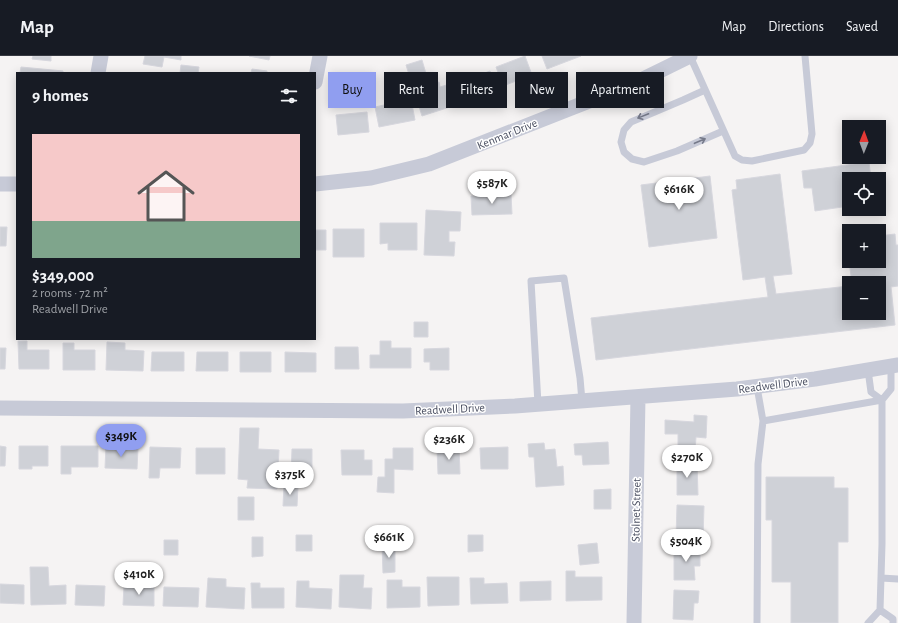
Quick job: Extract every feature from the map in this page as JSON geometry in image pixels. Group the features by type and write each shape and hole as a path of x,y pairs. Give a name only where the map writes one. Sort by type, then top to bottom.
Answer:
{"street":[{"path":"98,72 102,56"},
{"path":"316,77 320,56"},
{"name":"Kenmar Drive","path":"316,184 371,178 429,164 635,83 690,56"},
{"path":"0,184 16,184"},
{"name":"Readwell Drive","path":"0,408 403,411 538,404 757,387 815,380 894,366"},
{"name":"Stolnet Street","path":"634,623 638,397"}],"lane":[{"path":"690,56 735,156 742,160 752,161 804,150 810,143 812,134 805,56"},
{"path":"705,90 631,122 624,130 621,142 624,152 632,159 644,162 677,151 723,131"},
{"path":"538,404 531,281 564,278 580,378 582,401"},
{"path":"868,623 880,610 882,400 891,389 894,366"},
{"path":"868,370 871,392 882,400"},
{"path":"757,387 763,421 758,464 757,623"},
{"path":"763,421 882,400"},
{"path":"881,578 898,579"},
{"path":"880,610 893,619 893,623"}],"building":[{"path":"33,56 51,56 51,61 32,59"},
{"path":"145,56 181,56 181,60 164,57 162,67 143,64"},
{"path":"249,56 270,56 269,60"},
{"path":"525,56 531,72 515,72 515,81 507,84 507,72 498,72 496,67"},
{"path":"542,56 581,56 547,69"},
{"path":"422,60 426,72 408,72 406,65"},
{"path":"181,65 199,67 198,72 180,72"},
{"path":"21,67 63,71 63,72 20,72"},
{"path":"252,69 267,71 267,72 251,72"},
{"path":"438,82 440,87 446,85 447,108 422,116 420,108 438,108"},
{"path":"384,105 384,108 413,108 415,120 379,127 376,107"},
{"path":"367,112 369,132 338,135 336,115"},
{"path":"854,164 869,164 870,172 842,172 842,207 815,211 812,188 804,188 802,171"},
{"path":"780,174 792,274 773,276 776,294 842,287 842,320 886,320 886,276 851,276 850,268 886,268 886,235 895,234 896,245 898,245 898,286 891,287 895,325 596,360 591,318 768,297 765,277 743,280 732,190 737,189 736,180"},
{"path":"710,176 717,238 649,247 641,185"},
{"path":"511,195 512,214 472,215 471,196"},
{"path":"426,210 461,212 460,231 449,231 449,242 455,242 454,256 424,255"},
{"path":"380,223 417,223 417,250 388,250 388,243 380,244"},
{"path":"0,227 7,227 6,246 0,246"},
{"path":"333,229 364,229 364,257 333,257"},
{"path":"316,230 326,230 326,250 316,250"},
{"path":"414,322 428,322 428,337 414,337"},
{"path":"18,341 27,341 27,350 49,350 49,369 19,369"},
{"path":"380,341 391,341 391,348 411,348 411,368 370,368 370,355 380,355"},
{"path":"107,342 125,343 125,350 144,351 143,371 106,370"},
{"path":"63,343 74,343 74,350 95,350 95,370 63,370"},
{"path":"335,347 358,347 359,369 335,369"},
{"path":"0,348 6,348 5,369 0,369"},
{"path":"449,348 449,370 430,370 430,362 424,362 424,349"},
{"path":"152,352 184,352 184,371 151,371"},
{"path":"197,352 228,352 228,371 196,371"},
{"path":"240,352 271,352 271,372 240,372"},
{"path":"285,352 316,353 316,372 285,372"},
{"path":"694,415 707,416 706,438 696,437 695,451 678,451 678,434 665,434 665,420 694,422"},
{"path":"240,428 259,428 258,449 279,450 277,489 247,488 248,480 238,479"},
{"path":"608,442 609,464 583,465 582,455 575,455 574,444"},
{"path":"544,443 545,450 555,449 557,467 563,466 564,485 536,487 534,457 529,457 528,444"},
{"path":"0,446 6,447 5,466 0,466"},
{"path":"19,446 48,446 48,466 32,466 32,469 19,469"},
{"path":"61,446 98,446 98,467 71,467 71,474 61,474"},
{"path":"106,446 138,448 137,469 105,468"},
{"path":"150,447 181,448 180,468 160,468 159,478 149,478"},
{"path":"459,447 460,474 438,474 437,448"},
{"path":"508,447 508,469 481,469 480,448"},
{"path":"196,448 225,448 225,474 196,474"},
{"path":"393,448 413,448 413,470 394,469 394,493 377,492 378,477 385,477 385,459 393,459"},
{"path":"292,449 312,449 312,473 291,473"},
{"path":"341,450 364,450 364,460 372,460 372,475 342,475"},
{"path":"677,463 697,463 698,495 677,495"},
{"path":"766,477 834,477 834,488 848,488 848,542 838,542 838,623 791,623 791,582 772,582 772,520 766,520"},
{"path":"284,485 298,486 297,506 283,506"},
{"path":"611,489 611,509 594,509 594,490"},
{"path":"238,497 254,497 254,520 238,520"},
{"path":"677,505 704,506 703,539 676,538"},
{"path":"296,535 312,535 312,551 296,551"},
{"path":"468,535 483,535 483,551 468,552"},
{"path":"252,537 263,537 263,556 252,557"},
{"path":"164,540 178,540 178,555 164,555"},
{"path":"597,543 599,563 580,565 578,545"},
{"path":"382,545 395,545 395,572 383,573"},
{"path":"674,548 700,548 700,566 694,566 695,580 674,580"},
{"path":"30,567 48,567 49,586 66,585 66,604 31,605"},
{"path":"566,571 575,571 575,577 602,577 602,600 566,601"},
{"path":"340,575 364,575 363,588 372,588 371,609 339,607"},
{"path":"427,577 459,577 459,605 428,606"},
{"path":"208,578 226,579 226,587 245,588 244,609 206,607"},
{"path":"470,578 484,578 484,584 507,583 508,603 471,604"},
{"path":"387,580 402,580 402,587 420,587 420,607 387,608"},
{"path":"297,581 309,581 309,588 332,589 331,609 296,607"},
{"path":"551,581 551,600 520,601 520,582"},
{"path":"251,583 260,583 260,588 284,588 284,608 252,608"},
{"path":"0,584 24,585 24,604 0,603"},
{"path":"76,585 105,586 104,606 75,605"},
{"path":"124,586 154,587 154,606 123,605"},
{"path":"164,587 199,588 198,607 163,606"},
{"path":"674,590 699,591 698,603 694,603 693,620 673,619"}]}
